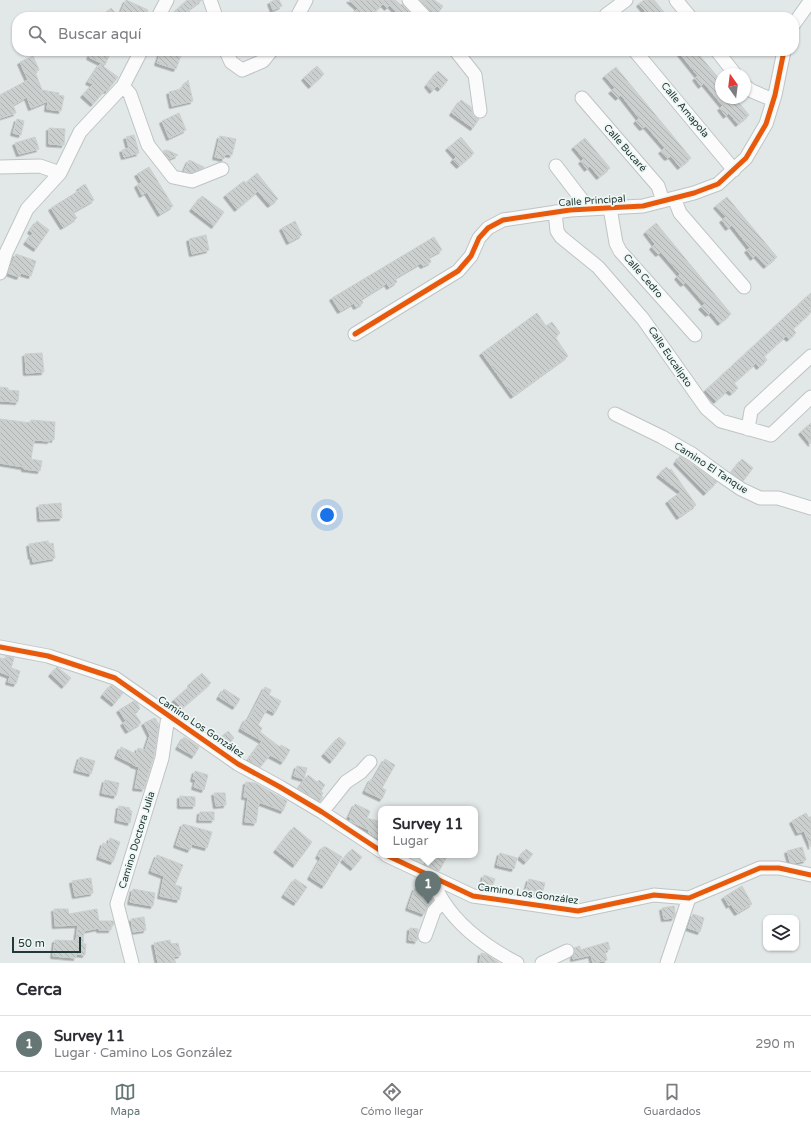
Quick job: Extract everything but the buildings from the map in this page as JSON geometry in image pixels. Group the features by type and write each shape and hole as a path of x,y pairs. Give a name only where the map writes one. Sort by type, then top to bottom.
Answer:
{"street":[{"path":"161,12 167,0"},
{"path":"210,0 214,12"},
{"path":"300,12 306,0"},
{"path":"409,0 420,12"},
{"path":"610,12 626,0"},
{"path":"676,0 686,12"},
{"path":"799,17 811,0"},
{"path":"0,273 6,253 27,209 60,173 80,132 123,86 138,56"},
{"path":"228,56 231,62 242,70 263,61 267,56"},
{"path":"460,56 475,75 480,111"},
{"name":"Calle Amapola","path":"639,56 734,170"},
{"path":"721,56 730,68"},
{"name":"Calle Principal","path":"355,334 458,271 471,256 479,238 488,228 503,220 555,212 643,206 694,193 718,184 746,158 766,124 783,56"},
{"path":"123,86 130,94 148,145 173,177 192,181 222,169"},
{"path":"751,90 773,100"},
{"name":"Calle Bucaré","path":"582,98 744,287"},
{"path":"0,167 40,166 60,173"},
{"path":"556,166 589,209"},
{"name":"Calle Cedro","path":"610,208 616,243 620,251 694,335"},
{"name":"Calle Eucalipto","path":"555,212 557,231 561,237 598,267 643,319 706,408 721,421 771,435 811,397"},
{"path":"748,429 751,411 811,356"},
{"name":"Camino El Tanque","path":"615,414 662,437 692,454 722,476 760,498 778,498 811,508"},
{"name":"Camino Los González","path":"0,647 48,656 115,678 238,764 322,812 378,849"},
{"name":"Camino Doctora Julia","path":"132,963 117,904 162,758 168,716"},
{"path":"322,812 346,782 361,772 370,762"},
{"name":"Camino Los González","path":"392,858 472,896 578,911 654,895 689,898 760,868 779,868 811,875"},
{"path":"430,876 443,901 460,921 472,933 517,963"},
{"path":"667,963 689,898"},
{"path":"425,936 434,911 443,901"},
{"path":"542,963 567,951"}],"cycle path":[{"path":"355,334 458,271 471,256 479,238 488,228 503,220 570,210 643,206 694,193 718,184 746,158 766,124 775,95 783,56"},
{"path":"0,647 48,656 115,678 238,764 322,812 378,849"},
{"path":"392,858 473,896 578,911 654,895 689,898 760,868 779,868 811,875"}],"place":[{"name":"Survey 11","path":"428,904"}]}
